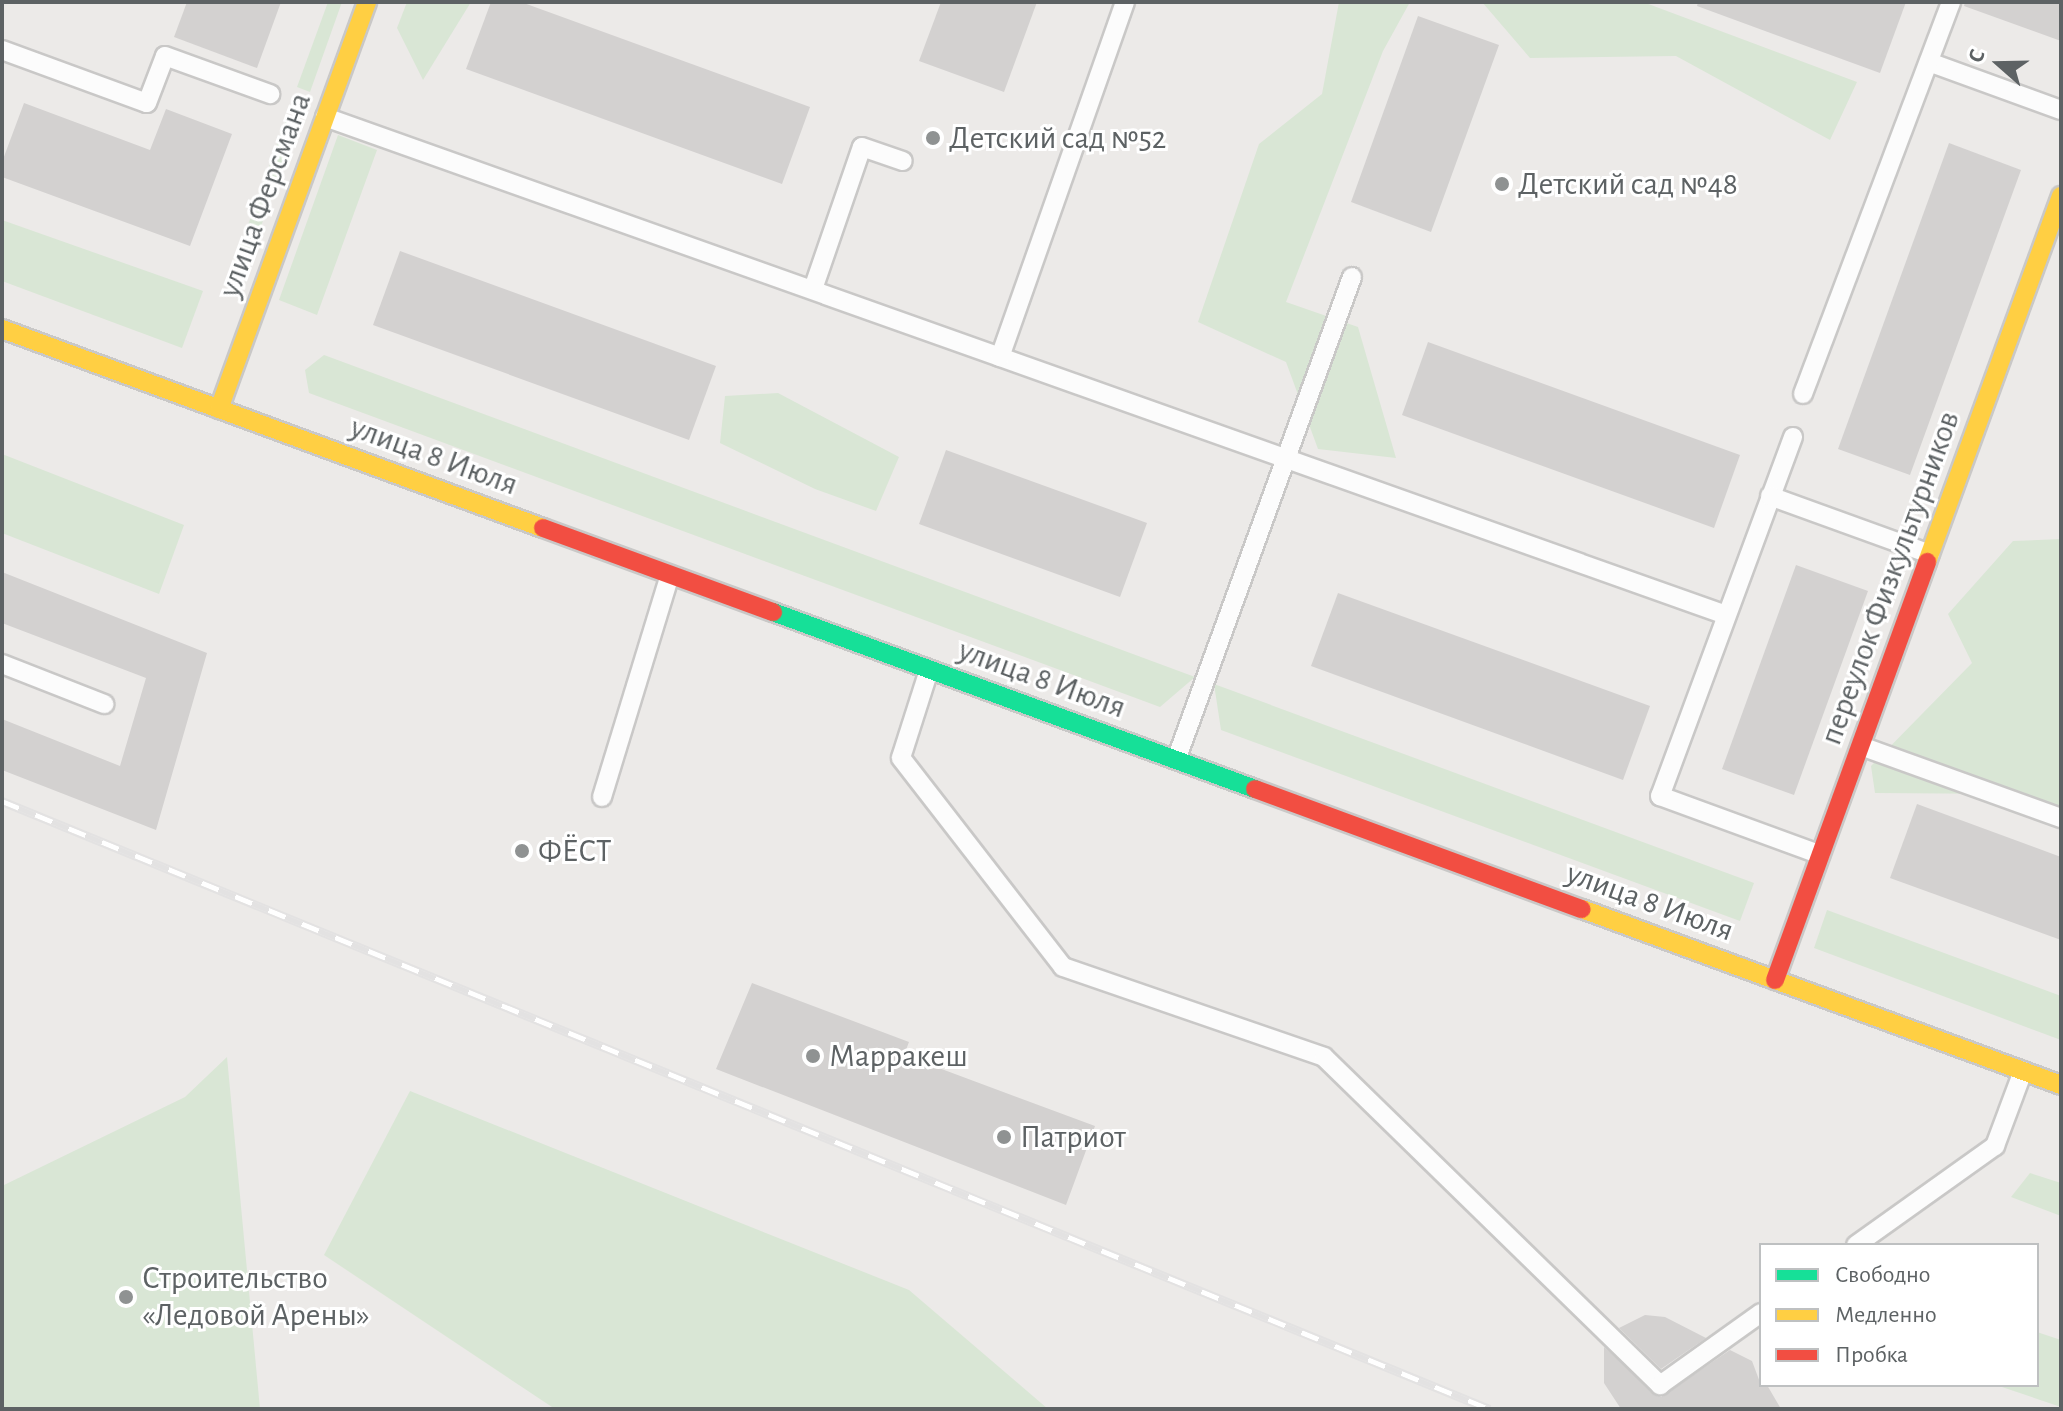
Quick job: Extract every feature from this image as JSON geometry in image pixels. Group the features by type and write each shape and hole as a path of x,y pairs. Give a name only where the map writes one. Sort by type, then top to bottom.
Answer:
{"main road":[{"name":"улица Ферсмана","path":"219,409 367,2"},
{"name":"переулок Физкультурников","path":"1775,980 2061,196"},
{"name":"улица 8 Июля","path":"2,329 2061,1085"}],"lane":[{"path":"1000,357 1125,2"},
{"path":"1803,394 1951,2"},
{"path":"2,50 147,103 165,56 270,94"},
{"path":"1929,62 2061,110"},
{"path":"325,117 1726,615"},
{"path":"813,289 862,147 903,161"},
{"path":"1176,760 1352,277"},
{"path":"1793,437 1660,796 1821,855"},
{"path":"1770,496 1930,554"},
{"path":"602,797 670,574"},
{"path":"2,664 104,704"},
{"path":"929,670 901,758 1063,967 1324,1057 1660,1385 1759,1314"},
{"path":"1861,746 2061,818"},
{"path":"1859,1243 1995,1146 2023,1071"}],"green space":[{"path":"328,2 342,2 310,92 297,87"},
{"path":"407,2 471,2 423,80 397,28"},
{"path":"1339,2 1410,2 1383,51 1286,302 1358,327 1396,458 1318,449 1286,362 1198,322 1259,144 1322,94"},
{"path":"1482,2 1643,2 1857,82 1830,140 1676,56 1530,58"},
{"path":"287,117 299,122 244,273 232,269"},
{"path":"338,135 377,150 317,315 279,300"},
{"path":"2,220 203,291 182,348 2,281"},
{"path":"324,355 1195,677 1160,707 309,393 305,370"},
{"path":"778,393 899,457 876,511 815,489 720,443 725,396"},
{"path":"2,454 184,525 159,594 2,533"},
{"path":"2061,539 2061,810 2014,794 1875,793 1871,766 1972,663 1948,614 2013,541"},
{"path":"1214,684 1754,883 1740,921 1221,730"},
{"path":"1827,910 2061,996 2061,1040 1814,948"},
{"name":"Строительство «Ледовой Арены»","path":"227,1057 260,1409 2,1409 2,1186 185,1097"},
{"path":"410,1091 909,1290 1048,1409 555,1409 324,1255"},
{"path":"2030,1173 2061,1183 2061,1216 2011,1197"},
{"path":"2039,1333 2061,1340 2061,1407 2002,1387 2039,1387"}],"building":[{"path":"187,2 281,2 257,68 174,37"},
{"path":"491,2 521,2 810,107 782,184 466,69"},
{"path":"941,2 1037,2 1004,92 919,61"},
{"path":"1698,2 1906,2 1880,73 1697,6"},
{"path":"1965,2 2061,2 2061,41 1964,6"},
{"path":"1418,16 1499,45 1431,232 1351,202"},
{"path":"24,103 150,150 166,109 232,134 190,246 2,177 2,162"},
{"path":"1949,143 2021,170 1910,475 1838,449"},
{"path":"400,251 716,366 689,440 373,325"},
{"path":"1428,342 1740,455 1714,528 1402,415"},
{"path":"946,450 1147,523 1120,597 919,524"},
{"path":"1796,565 1868,591 1794,795 1722,769"},
{"path":"2,572 207,653 156,830 2,770 2,719 120,766 146,678 2,623"},
{"path":"1338,593 1650,706 1623,780 1311,666"},
{"path":"1917,804 2061,857 2061,940 1890,878"},
{"path":"752,983 909,1042 904,1055 1095,1126 1066,1205 716,1069"},
{"path":"1645,1315 1665,1317 1706,1338 1661,1369 1619,1328"},
{"path":"1604,1347 1661,1397 1730,1350 1752,1361 1759,1387 1768,1387 1781,1409 1621,1409 1604,1383"}],"railway":[{"path":"2,801 1490,1409"}],"traffic: fast":[{"path":"773,612 1255,789"}],"traffic: slow":[{"path":"219,409 367,2"},
{"path":"1927,562 2061,196"},
{"path":"2,329 543,528"},
{"path":"1582,909 2061,1085"}],"traffic: jam":[{"path":"543,528 773,612"},
{"path":"1775,980 1927,562"},
{"path":"1255,789 1582,909"}],"place":[{"name":"Детский сад №52","path":"933,138"},
{"name":"Детский сад №48","path":"1502,184"},
{"name":"ФЁСТ","path":"522,851"},
{"name":"Марракеш","path":"813,1056"},
{"name":"Патриот","path":"1004,1137"},
{"name":"Строительство «Ледовой Арены»","path":"126,1297"}]}
